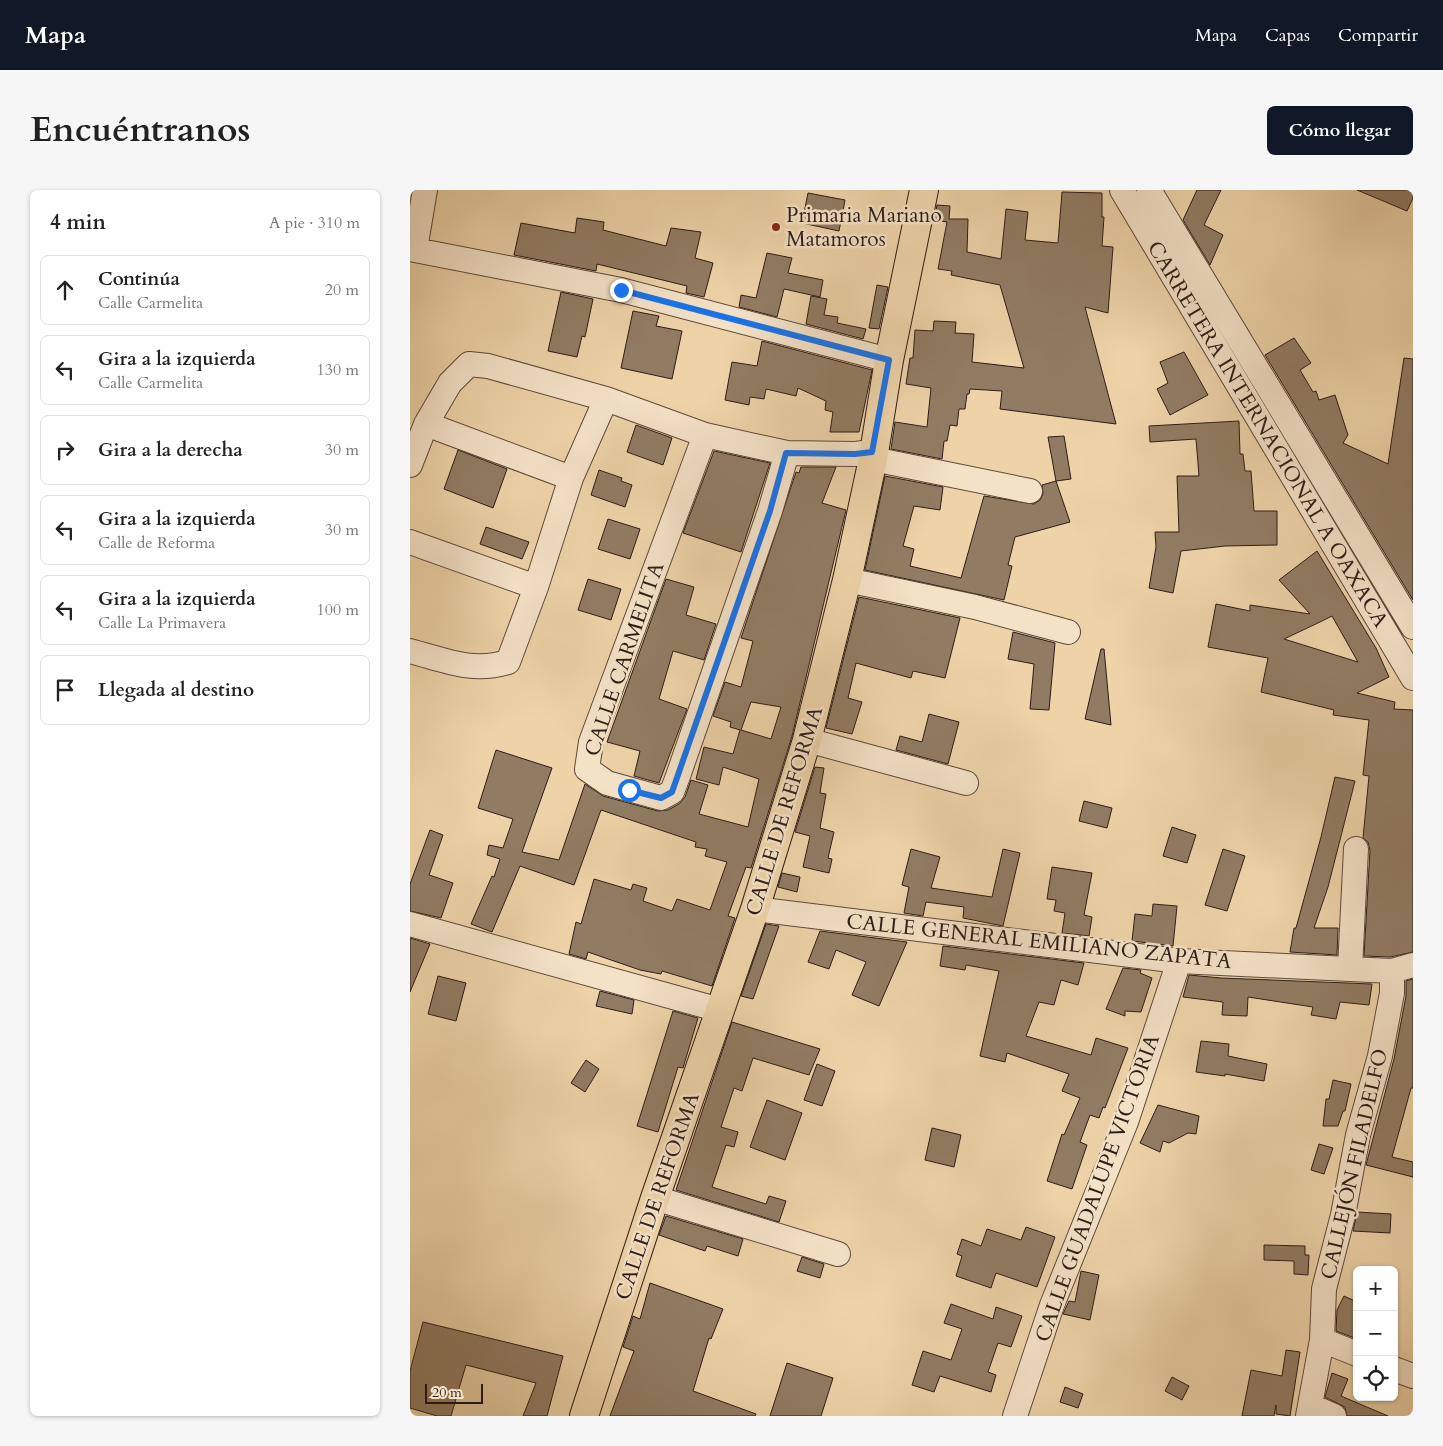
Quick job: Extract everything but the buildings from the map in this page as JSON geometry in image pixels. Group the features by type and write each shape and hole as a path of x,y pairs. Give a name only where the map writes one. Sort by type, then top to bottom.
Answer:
{"main road":[{"name":"CALLE DE REFORMA","path":"584,1416 655,1198 755,909 807,740 847,580 924,190"}],"street":[{"path":"425,190 412,249 621,290 889,360"},
{"name":"CARRETERA INTERNACIONAL A OAXACA","path":"1122,190 1412,674"},
{"name":"CARRETERA INTERNACIONAL A OAXACA","path":"1149,190 1413,627"},
{"path":"410,465 426,424 450,383 469,364 488,366 606,399 705,435 786,453 873,456 1030,491"},
{"path":"410,651 472,668 490,667 508,662 536,587 572,478 606,399"},
{"path":"426,424 572,478"},
{"name":"CALLE CARMELITA","path":"705,435 591,742 587,769 607,783 661,798 672,792 678,776 767,520 786,453"},
{"path":"410,542 536,587"},
{"path":"847,580 975,607 1068,632"},
{"path":"807,740 966,783"},
{"path":"1350,968 1356,849"},
{"name":"CALLE GENERAL EMILIANO ZAPATA","path":"755,909 1179,961 1350,968 1403,968"},
{"path":"410,924 720,1010"},
{"name":"CALLE GUADALUPE VICTORIA","path":"1015,1416 1052,1304 1126,1122 1179,961"},
{"name":"CALLEJÓN FILADELFO","path":"1310,1411 1322,1340 1324,1289 1343,1215 1358,1135 1380,1056 1392,993 1403,968"},
{"path":"655,1198 838,1254"},
{"path":"1322,1340 1353,1352"},
{"path":"1398,1370 1413,1376"},
{"path":"1310,1411 1334,1416"}],"place":[{"name":"Primaria Mariano Matamoros","path":"776,227"}],"route":[{"path":"621,290 889,360 872,452 855,454 786,453 770,511 672,792 661,798 629,790"}]}
